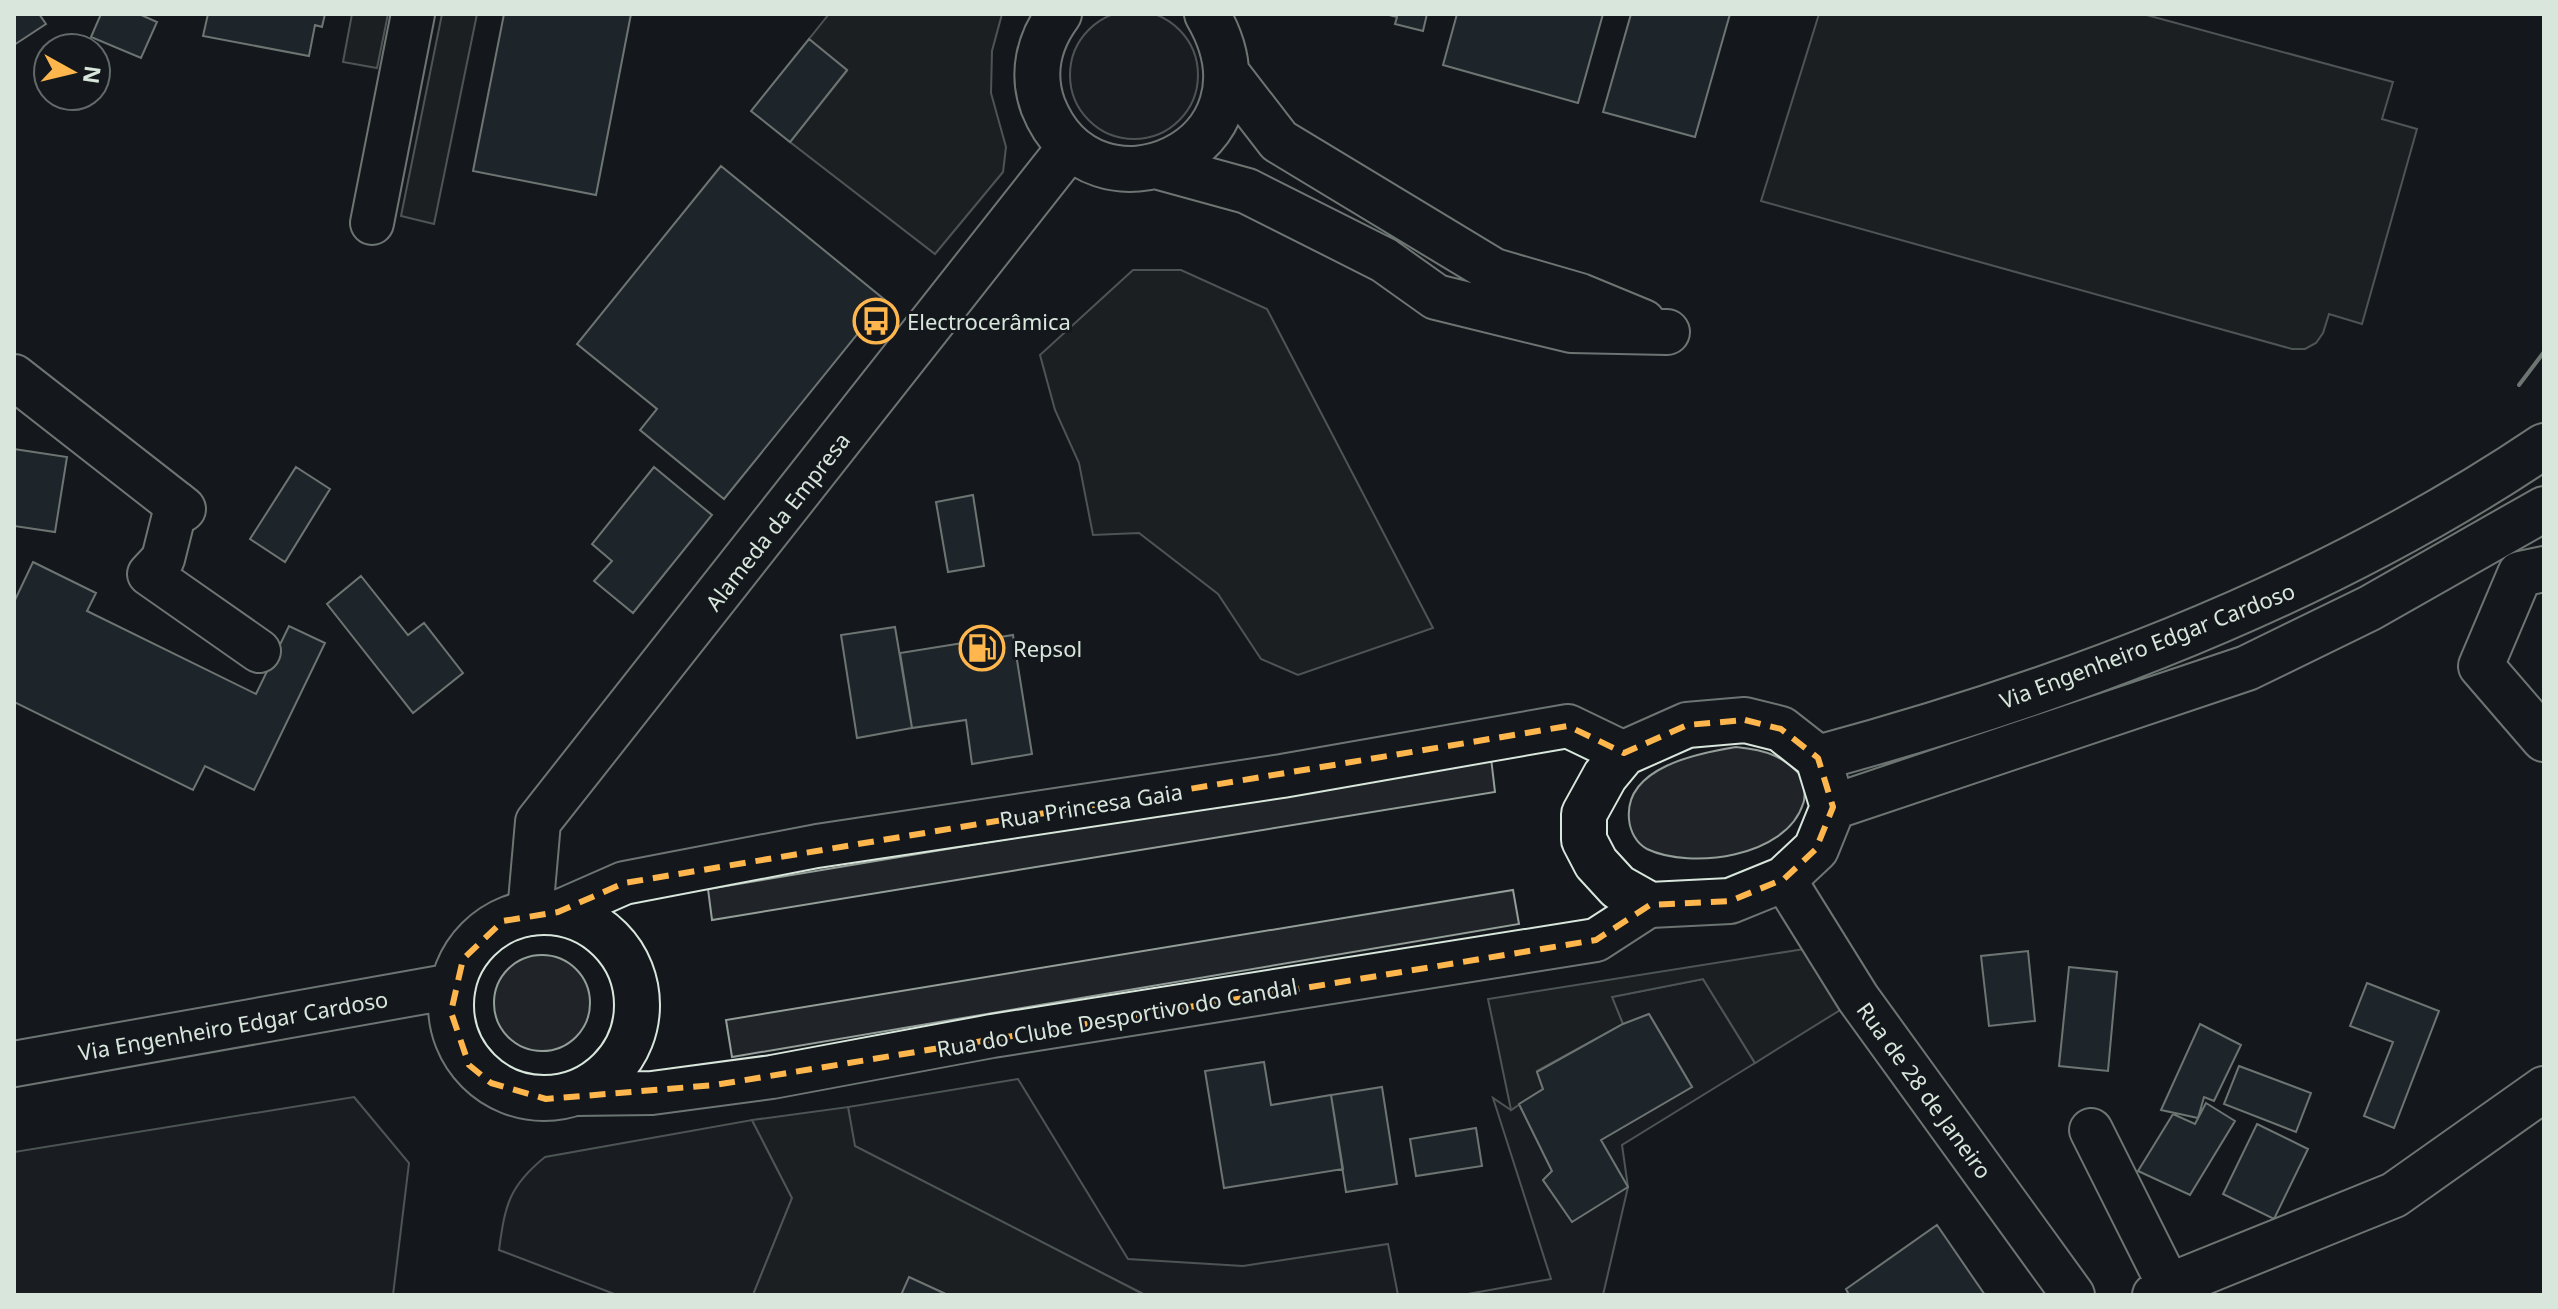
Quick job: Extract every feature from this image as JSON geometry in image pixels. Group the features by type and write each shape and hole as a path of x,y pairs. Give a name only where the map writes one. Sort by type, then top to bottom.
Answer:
{"main road":[{"path":"1059,14 1045,33 1037,64 1039,95 1050,124 1070,147 1096,163 1126,169 1156,166 1184,154 1207,134 1222,107 1228,75 1222,43 1207,14"},
{"path":"1156,166 1247,191 1384,260 1436,297 1571,330 1667,332 1580,296 1494,271 1279,141 1228,75"},
{"name":"Alameda da Empresa","path":"544,912 538,822 1070,147"},
{"path":"14,377 180,506"},
{"name":"Via Engenheiro Edgar Cardoso","path":"1818,758 1933,727 2223,620 2401,533 2544,446"},
{"path":"1833,807 2247,668 2370,608 2544,509"},
{"path":"2544,569 2520,574 2481,666 2544,739"},
{"path":"1745,720 1781,729 1818,758 1833,807 1816,849 1784,879 1730,901 1650,905 1618,887 1596,863 1584,840 1584,814 1605,776 1624,753 1687,725 1745,720"},
{"path":"544,912 586,922 608,937 626,961 635,983 637,1007 632,1035 619,1061 599,1081 574,1094 546,1099 517,1095 491,1083 469,1065 451,1012 453,986 463,959 480,937 503,921 544,912"},
{"name":"Via Engenheiro Edgar Cardoso","path":"14,1064 453,986"},
{"path":"2161,1290 2394,1195 2544,1089"}],"street":[{"path":"372,223 413,14"},
{"path":"180,506 163,559 149,574 259,651"},
{"name":"Rua Princesa Gaia","path":"544,912 624,883 817,846 1282,776 1568,726 1624,753"},
{"name":"Rua de 28 de Janeiro","path":"1784,879 1858,998 2073,1295"},
{"name":"Rua do Clube Desportivo do Candal","path":"574,1094 652,1093 772,1077 992,1036 1596,940 1650,905"},
{"path":"2091,1130 2161,1290"}],"highlighted area":[{"path":"1745,720 1781,729 1818,758 1827,780 1833,807 1816,849 1784,879 1730,901 1650,905 1596,940 715,1085 546,1099 491,1083 469,1065 451,1012 463,959 503,921 558,912 624,883 1568,726 1624,753 1687,725"}],"shaded area":[{"path":"1134,11 1159,15 1180,29 1194,50 1198,75 1194,100 1180,121 1159,135 1134,139 1109,135 1088,121 1074,100 1070,75 1074,50 1088,29 1109,15"},
{"path":"352,14 388,14 377,68 343,62"},
{"path":"442,14 477,14 434,224 401,216"},
{"path":"829,14 1002,14 992,51 991,93 1006,147 1003,172 935,254 790,142 847,71 809,39"},
{"path":"1819,14 2143,14 2393,82 2382,119 2417,129 2362,324 2329,314 2316,343 2305,349 2292,349 1761,201"},
{"path":"1133,270 1181,270 1267,309 1433,628 1298,675 1261,659 1218,594 1139,533 1093,535 1079,463 1055,410 1040,355"},
{"path":"1736,747 1774,756 1804,779 1804,801 1793,822 1778,836 1758,847 1711,858 1666,855 1647,849 1640,843 1632,832 1629,819 1631,801 1638,787 1667,766 1703,753"},
{"path":"1491,758 1495,792 712,920 708,889"},
{"path":"1513,890 1519,924 732,1057 726,1020"},
{"path":"1804,949 1845,1007 1755,1063 1703,979 1612,997 1623,1024 1537,1071 1543,1089 1511,1110 1488,999"},
{"path":"542,955 561,958 576,969 587,984 590,1003 587,1022 576,1037 561,1048 542,1051 523,1048 508,1037 497,1022 494,1003 497,984 508,969 523,958"},
{"path":"1703,979 1755,1063 1622,1145 1628,1187 1603,1295 1462,1295 1551,1279 1493,1098 1511,1110 1519,1104 1552,1171 1543,1180 1572,1221 1601,1140 1692,1087 1649,1014 1623,1024 1611,997"},
{"path":"1018,1079 1128,1259 1243,1266 1388,1244 1398,1295 1145,1295 854,1146 848,1107"},
{"path":"354,1097 409,1163 393,1295 14,1295 14,1152"},
{"path":"848,1107 855,1146 1145,1295 753,1295 792,1198 752,1120"},
{"path":"752,1120 792,1198 753,1295 617,1295 499,1250 507,1208 516,1187 545,1157"}],"building":[{"path":"14,14 39,14 46,24 14,45"},
{"path":"101,14 139,14 157,22 141,58 112,46 112,32 93,32"},
{"path":"208,14 325,14 322,27 315,25 309,56 203,36"},
{"path":"504,14 631,14 596,195 473,171"},
{"path":"1385,14 1427,14 1423,31 1395,24 1397,17"},
{"path":"1457,14 1603,14 1578,103 1443,65"},
{"path":"1631,14 1730,14 1695,137 1603,112"},
{"path":"809,39 847,70 790,142 751,111"},
{"path":"721,166 885,300 724,499 640,430 657,409 577,344"},
{"path":"14,449 67,457 55,532 14,526"},
{"path":"296,467 330,489 285,562 250,539"},
{"path":"654,467 712,515 633,613 594,581 612,561 592,544"},
{"path":"973,495 984,566 948,572 936,502"},
{"path":"33,562 96,593 87,611 256,694 289,626 325,643 254,790 205,766 193,790 14,702 14,602"},
{"path":"361,576 408,635 424,623 463,673 413,713 327,604"},
{"path":"895,627 912,728 857,738 841,635"},
{"path":"1013,635 1032,754 972,764 966,720 912,728 900,653"},
{"path":"2028,951 2035,1021 1989,1026 1981,956"},
{"path":"2069,967 2117,972 2108,1071 2059,1066"},
{"path":"2367,983 2439,1011 2394,1128 2364,1116 2393,1042 2350,1026"},
{"path":"1649,1014 1692,1087 1601,1140 1628,1187 1572,1222 1543,1180 1552,1171 1519,1104 1543,1089 1537,1072 1623,1024"},
{"path":"2200,1024 2241,1045 2214,1101 2204,1097 2198,1118 2161,1110"},
{"path":"1264,1062 1271,1105 1331,1095 1343,1169 1224,1188 1205,1071"},
{"path":"2239,1066 2311,1093 2296,1132 2224,1104"},
{"path":"1382,1087 1397,1184 1346,1192 1331,1095"},
{"path":"2206,1103 2235,1121 2190,1195 2138,1171 2173,1114 2195,1124"},
{"path":"2257,1124 2308,1149 2274,1219 2223,1194"},
{"path":"1476,1128 1482,1166 1416,1176 1410,1139"},
{"path":"1937,1225 1985,1295 1849,1295 1846,1289"},
{"path":"909,1277 948,1295 901,1295"}],"wall":[{"path":"2519,385 2544,352"}],"place":[{"name":"Electrocerâmica","path":"876,321"},
{"name":"Repsol","path":"982,648"}]}
